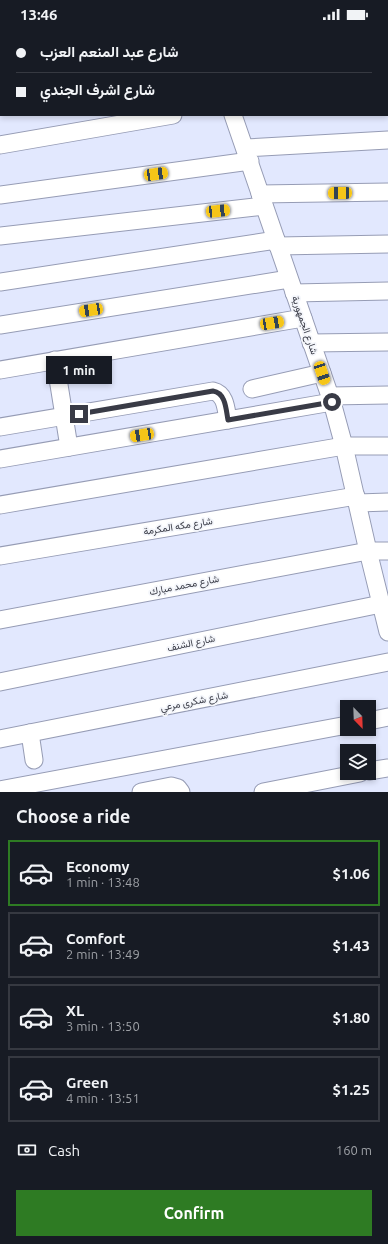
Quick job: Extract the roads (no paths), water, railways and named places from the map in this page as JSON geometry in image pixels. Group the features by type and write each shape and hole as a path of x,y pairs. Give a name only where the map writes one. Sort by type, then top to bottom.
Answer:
{"street":[{"path":"202,28 212,28"},
{"path":"0,145 167,116"},
{"name":"شارع الجمهورية","path":"234,116 331,399 344,446 368,551 384,607 388,632"},
{"path":"0,195 248,155 388,140"},
{"path":"0,236 262,200 388,192"},
{"path":"0,282 277,243 388,244"},
{"path":"0,325 292,286 388,291"},
{"path":"0,370 303,318"},
{"path":"311,343 388,342"},
{"path":"55,360 69,447"},
{"path":"252,389 322,373"},
{"path":"0,427 213,391 222,396 228,420"},
{"path":"0,459 228,420 331,399 388,395"},
{"path":"0,504 344,446 388,446"},
{"name":"شارع مكه المكرمة","path":"0,556 357,500 388,502"},
{"name":"شارع محمد مبارك","path":"0,620 368,551 388,551"},
{"name":"شارع الشنف","path":"0,682 384,607"},
{"name":"شارع شكرى مرعي","path":"0,739 388,662"},
{"path":"376,720 388,717"},
{"path":"0,790 340,726"},
{"path":"30,734 34,760"},
{"path":"376,770 388,768"},
{"path":"263,792 340,777"},
{"path":"140,792 171,786 178,788 181,792"}]}
